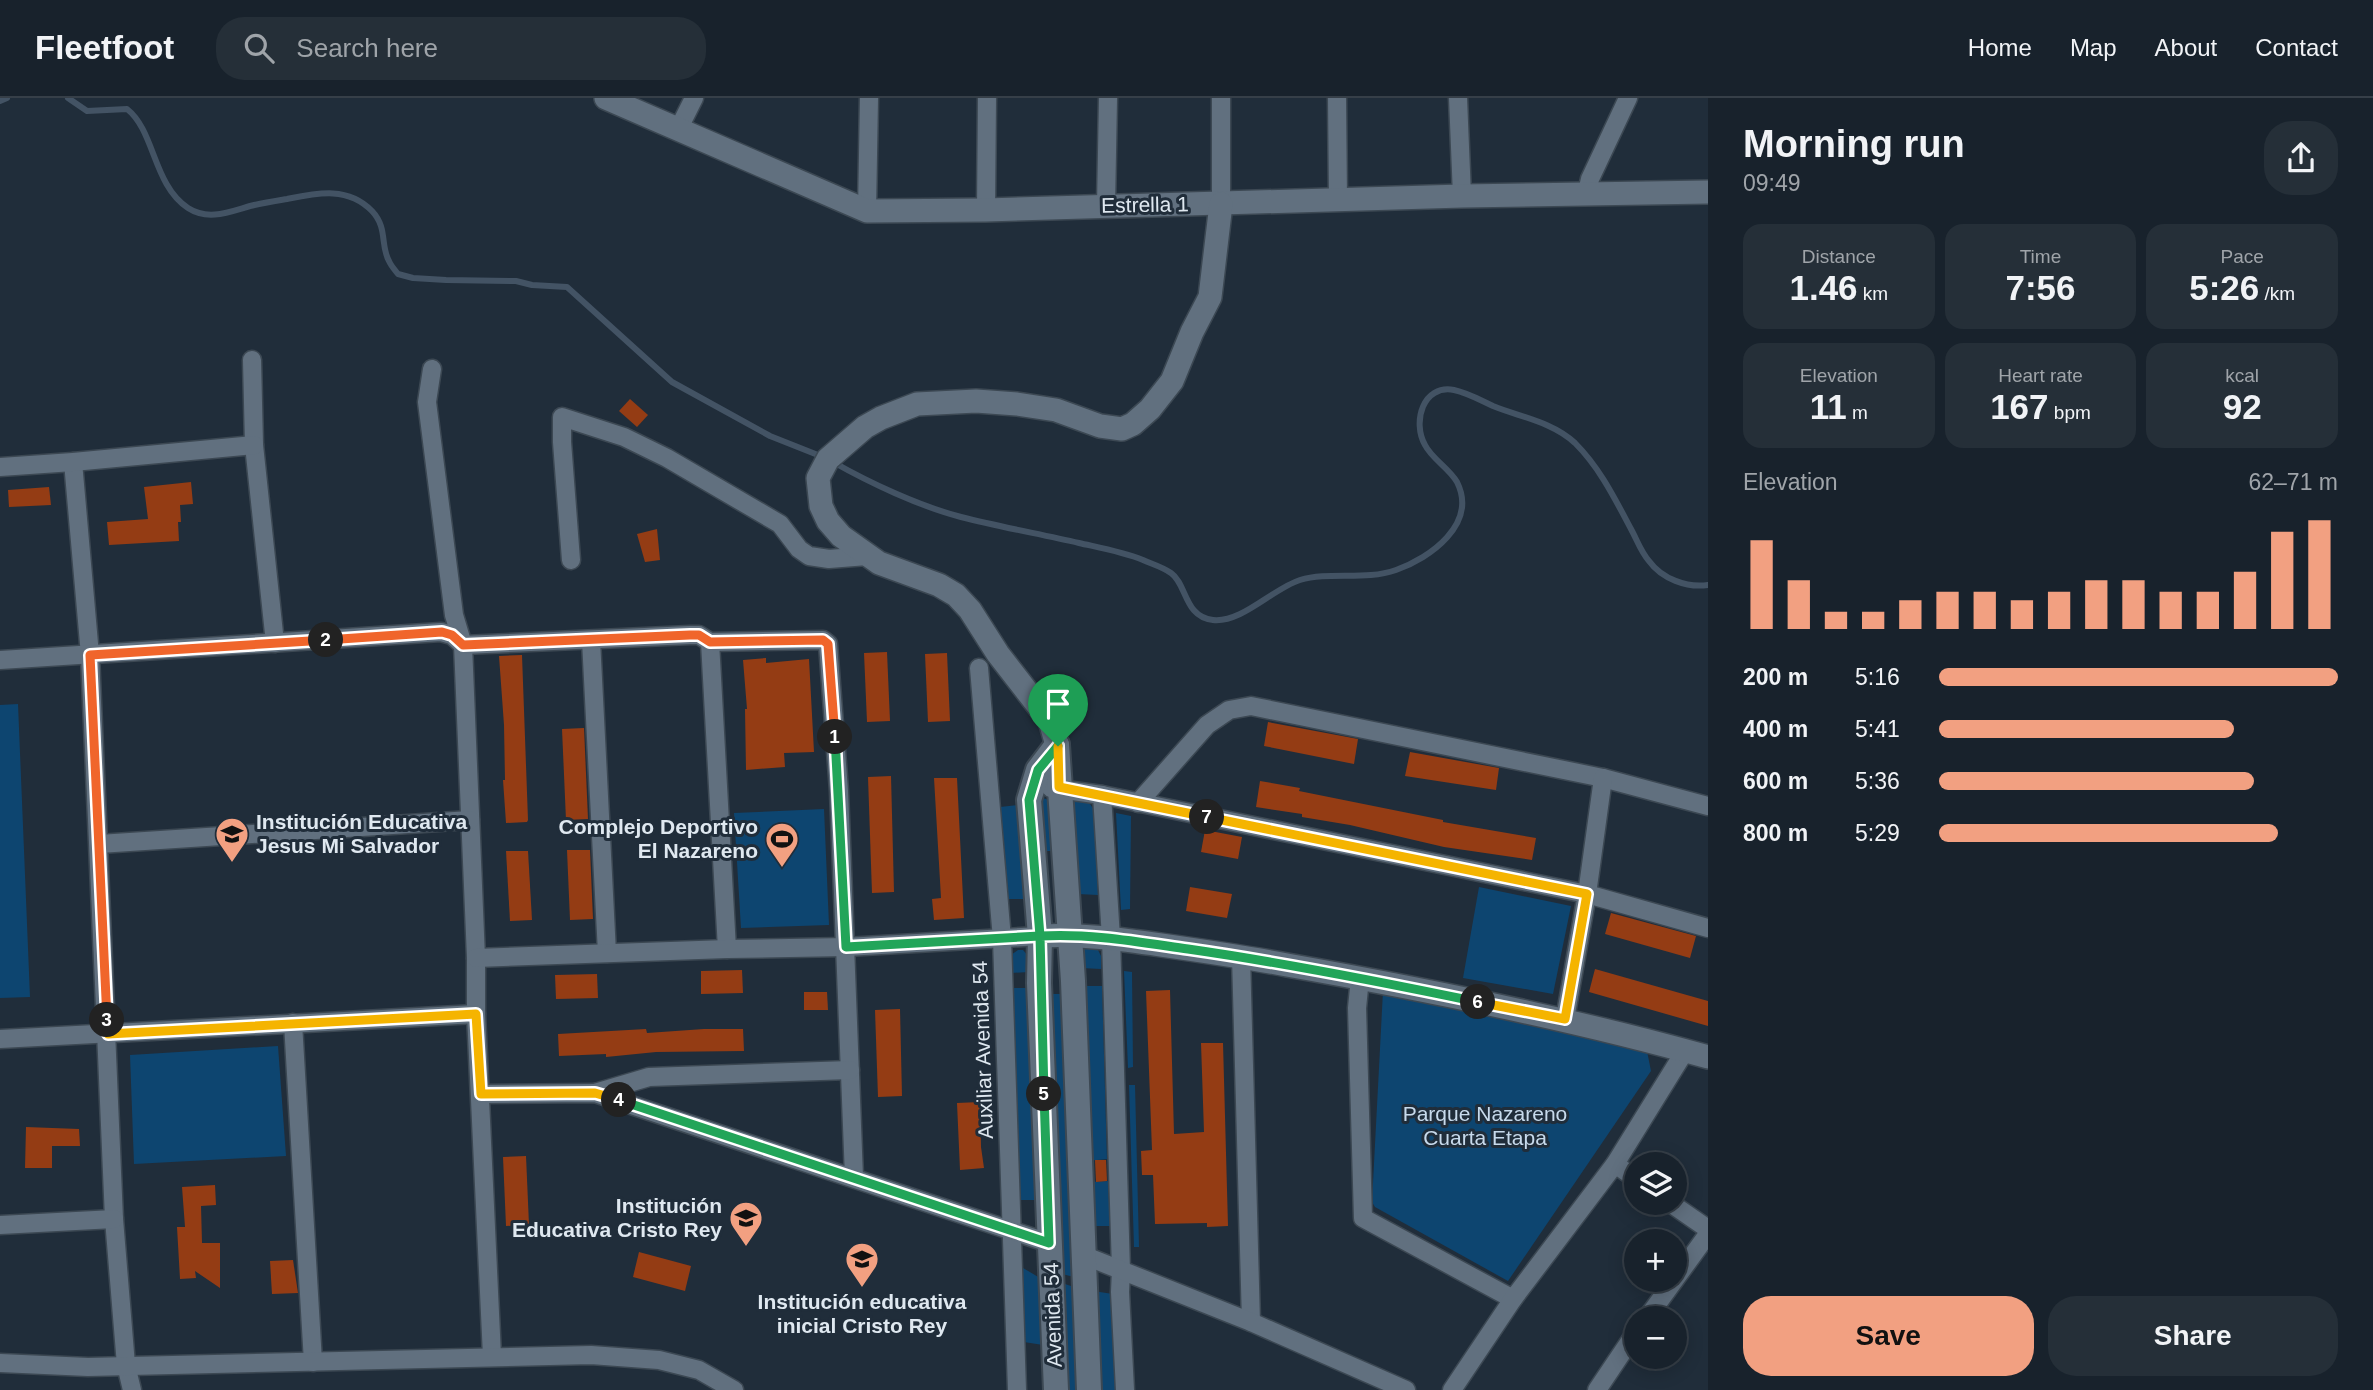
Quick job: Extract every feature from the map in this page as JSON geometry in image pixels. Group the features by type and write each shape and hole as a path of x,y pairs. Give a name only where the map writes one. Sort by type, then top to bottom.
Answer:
{"main road":[{"name":"Avenida 54","path":"1058,746 1070,934 1089,1390"},
{"name":"Avenida 54","path":"1056,1390 1039,983 1040,936 1029,800 1038,770 1058,746"}],"street":[{"name":"Estrella 1","path":"606,98 867,211 1708,192"},
{"path":"678,130 694,98"},
{"path":"867,211 869,98"},
{"path":"986,210 987,98"},
{"path":"1106,206 1108,98"},
{"path":"1058,746 1050,721 1024,690 970,610 956,595 939,585 879,563 841,536 828,521 821,506 818,478 828,459 849,439 881,418 917,404 976,401 1056,410 1100,426 1122,429 1150,410 1172,381 1210,296 1221,204 1222,98"},
{"path":"1337,98 1338,200"},
{"path":"1458,98 1462,196"},
{"path":"1586,196 1590,179 1628,98"},
{"path":"252,360 254,445 275,643"},
{"path":"432,369 427,402 454,615 463,645 492,1356"},
{"path":"570,560 562,417 624,437 667,458 780,524 799,549 809,556 829,559 867,556"},
{"path":"0,467 254,445"},
{"path":"73,462 90,655 114,1219 126,1365 132,1390"},
{"path":"0,660 442,632 452,635 463,645 690,635 699,635 710,642 823,640 828,644 839,791 854,1177"},
{"path":"591,640 607,953"},
{"path":"710,642 727,949"},
{"name":"Auxiliar Avenida 54","path":"979,668 1002,939 1017,1390"},
{"path":"1138,803 1207,725 1229,710 1251,706 1604,778 1708,806"},
{"path":"1565,1019 1604,778"},
{"path":"1032,789 1059,787 1102,795 1587,894 1708,928"},
{"path":"1102,795 1111,938 1125,1390"},
{"path":"99,844 470,820"},
{"path":"476,958 846,947 1070,934 1241,956 1360,978 1565,1019 1708,1057"},
{"path":"1241,956 1251,1322"},
{"path":"1360,978 1357,1022 1363,1218 1513,1299"},
{"path":"0,1039 476,1014"},
{"path":"293,1023 313,1362"},
{"path":"1452,1390 1513,1299 1615,1164 1685,1051"},
{"path":"481,1094 595,1093 649,1077 850,1070"},
{"path":"595,1093 1049,1243"},
{"path":"1615,1164 1624,1170"},
{"path":"1656,1306 1708,1232 1686,1215"},
{"path":"0,1225 114,1219"},
{"path":"1083,1255 1251,1322 1406,1390"},
{"path":"1597,1390 1624,1350"},
{"path":"0,1363 62,1366 591,1355 659,1360 699,1370 734,1390"}],"green space":[{"path":"18,704 30,997 0,998 0,705"},
{"path":"1075,799 1088,801 1094,810 1098,895 1078,894 1072,802"},
{"path":"1039,800 1049,800 1054,851 1042,851"},
{"path":"1018,805 1026,899 1006,899 1000,807"},
{"path":"824,809 829,925 741,928 734,813"},
{"path":"1116,813 1131,816 1130,909 1121,910"},
{"path":"1479,887 1571,906 1553,994 1463,978"},
{"path":"1084,947 1097,948 1101,956 1101,969 1081,968"},
{"path":"1023,950 1029,957 1029,972 1011,973 1011,955"},
{"path":"1124,971 1132,972 1133,1067 1128,1068"},
{"path":"1082,986 1102,986 1107,1159 1088,1161"},
{"path":"1012,988 1029,988 1037,1200 1020,1200"},
{"name":"Parque Nazareno Cuarta Etapa","path":"1383,991 1565,1029 1647,1051 1651,1071 1508,1281 1375,1207 1372,1202"},
{"path":"1051,994 1063,994 1074,1277 1062,1274"},
{"path":"278,1046 286,1156 134,1164 130,1055"},
{"path":"1129,1085 1135,1085 1139,1247 1134,1247"},
{"path":"1108,1181 1110,1226 1091,1226 1089,1182"},
{"path":"1023,1268 1040,1278 1043,1345 1024,1342"},
{"path":"1062,1283 1074,1287 1079,1390 1065,1390"},
{"path":"1093,1291 1113,1294 1117,1390 1096,1390"}],"building":[{"path":"630,399 648,415 637,427 619,411"},
{"path":"191,482 193,504 180,505 179,541 109,545 107,522 148,519 144,487"},
{"path":"49,487 51,505 9,507 8,490"},
{"path":"657,529 660,560 645,562 637,534"},
{"path":"887,652 890,721 867,722 864,653"},
{"path":"947,653 950,721 928,722 925,654"},
{"path":"522,655 528,820 506,823 503,780 504,725 499,656"},
{"path":"766,658 766,663 809,659 814,752 784,753 785,767 746,770 747,709 743,660"},
{"path":"1268,722 1358,739 1354,764 1264,746"},
{"path":"584,728 588,819 566,820 562,729"},
{"path":"1410,752 1499,768 1496,790 1405,776"},
{"path":"891,776 894,892 872,893 868,777"},
{"path":"934,778 957,778 964,918 934,920 932,899 941,898"},
{"path":"1260,781 1443,822 1536,838 1532,860 1444,847 1302,817 1302,814 1256,807"},
{"path":"1205,830 1242,837 1238,859 1201,852"},
{"path":"567,850 590,850 593,919 570,920"},
{"path":"506,851 528,851 532,920 510,921"},
{"path":"1190,887 1232,894 1227,918 1186,911"},
{"path":"1611,913 1696,936 1690,958 1605,934"},
{"path":"1595,969 1708,1001 1708,1026 1589,992"},
{"path":"742,970 743,993 701,994 701,971"},
{"path":"597,974 598,998 556,999 555,975"},
{"path":"1170,990 1174,1134 1204,1132 1201,1043 1223,1043 1228,1226 1207,1227 1207,1223 1155,1224 1153,1175 1142,1175 1141,1151 1152,1150 1146,991"},
{"path":"804,992 827,992 828,1010 804,1010"},
{"path":"900,1009 902,1096 878,1097 875,1010"},
{"path":"646,1029 647,1033 743,1029 744,1051 656,1052 606,1057 606,1054 559,1056 558,1034"},
{"path":"980,1102 984,1168 960,1170 957,1103"},
{"path":"26,1127 79,1129 80,1146 52,1146 52,1168 25,1168"},
{"path":"526,1156 529,1225 506,1226 503,1157"},
{"path":"1095,1160 1106,1160 1107,1181 1096,1182"},
{"path":"215,1185 216,1205 201,1206 202,1243 220,1243 220,1288 195,1271 196,1278 180,1279 177,1227 185,1227 182,1187"},
{"path":"639,1252 691,1266 685,1291 633,1277"},
{"path":"293,1260 298,1293 272,1294 270,1261"}],"waterway":[{"path":"0,101 7,98"},
{"path":"68,98 87,111 127,109 143,131 176,198 196,212 219,214 259,204 332,193 353,198 363,203 377,217 386,255 398,274 413,278 516,281 532,285 567,287 672,382 770,436 823,457"},
{"path":"833,462 928,507 1135,557 1168,571 1176,578 1196,613 1204,618 1224,620 1246,611 1300,580 1384,573 1409,564 1436,548 1456,525 1461,512 1462,497 1454,477 1425,445 1421,436 1420,416 1428,399 1435,393 1454,390 1547,425 1566,436 1584,453 1599,473 1654,567 1675,581 1708,585"}],"place":[{"name":"Institución Educativa Jesus Mi Salvador","path":"232,864"},
{"name":"Complejo Deportivo El Nazareno","path":"782,869"},
{"name":"Institución Educativa Cristo Rey","path":"746,1248"},
{"name":"Institución educativa inicial Cristo Rey","path":"862,1289"}],"route":[{"path":"1058,746 1038,770 1029,800 1040,936 846,947 839,791 828,644 823,640 710,642 699,635 690,635 463,645 452,635 442,632 90,655 108,1034 476,1014 481,1094 595,1093 1049,1243 1039,983 1040,936 1070,934 1111,938 1241,956 1565,1019 1587,894 1059,787 1058,746"}]}
